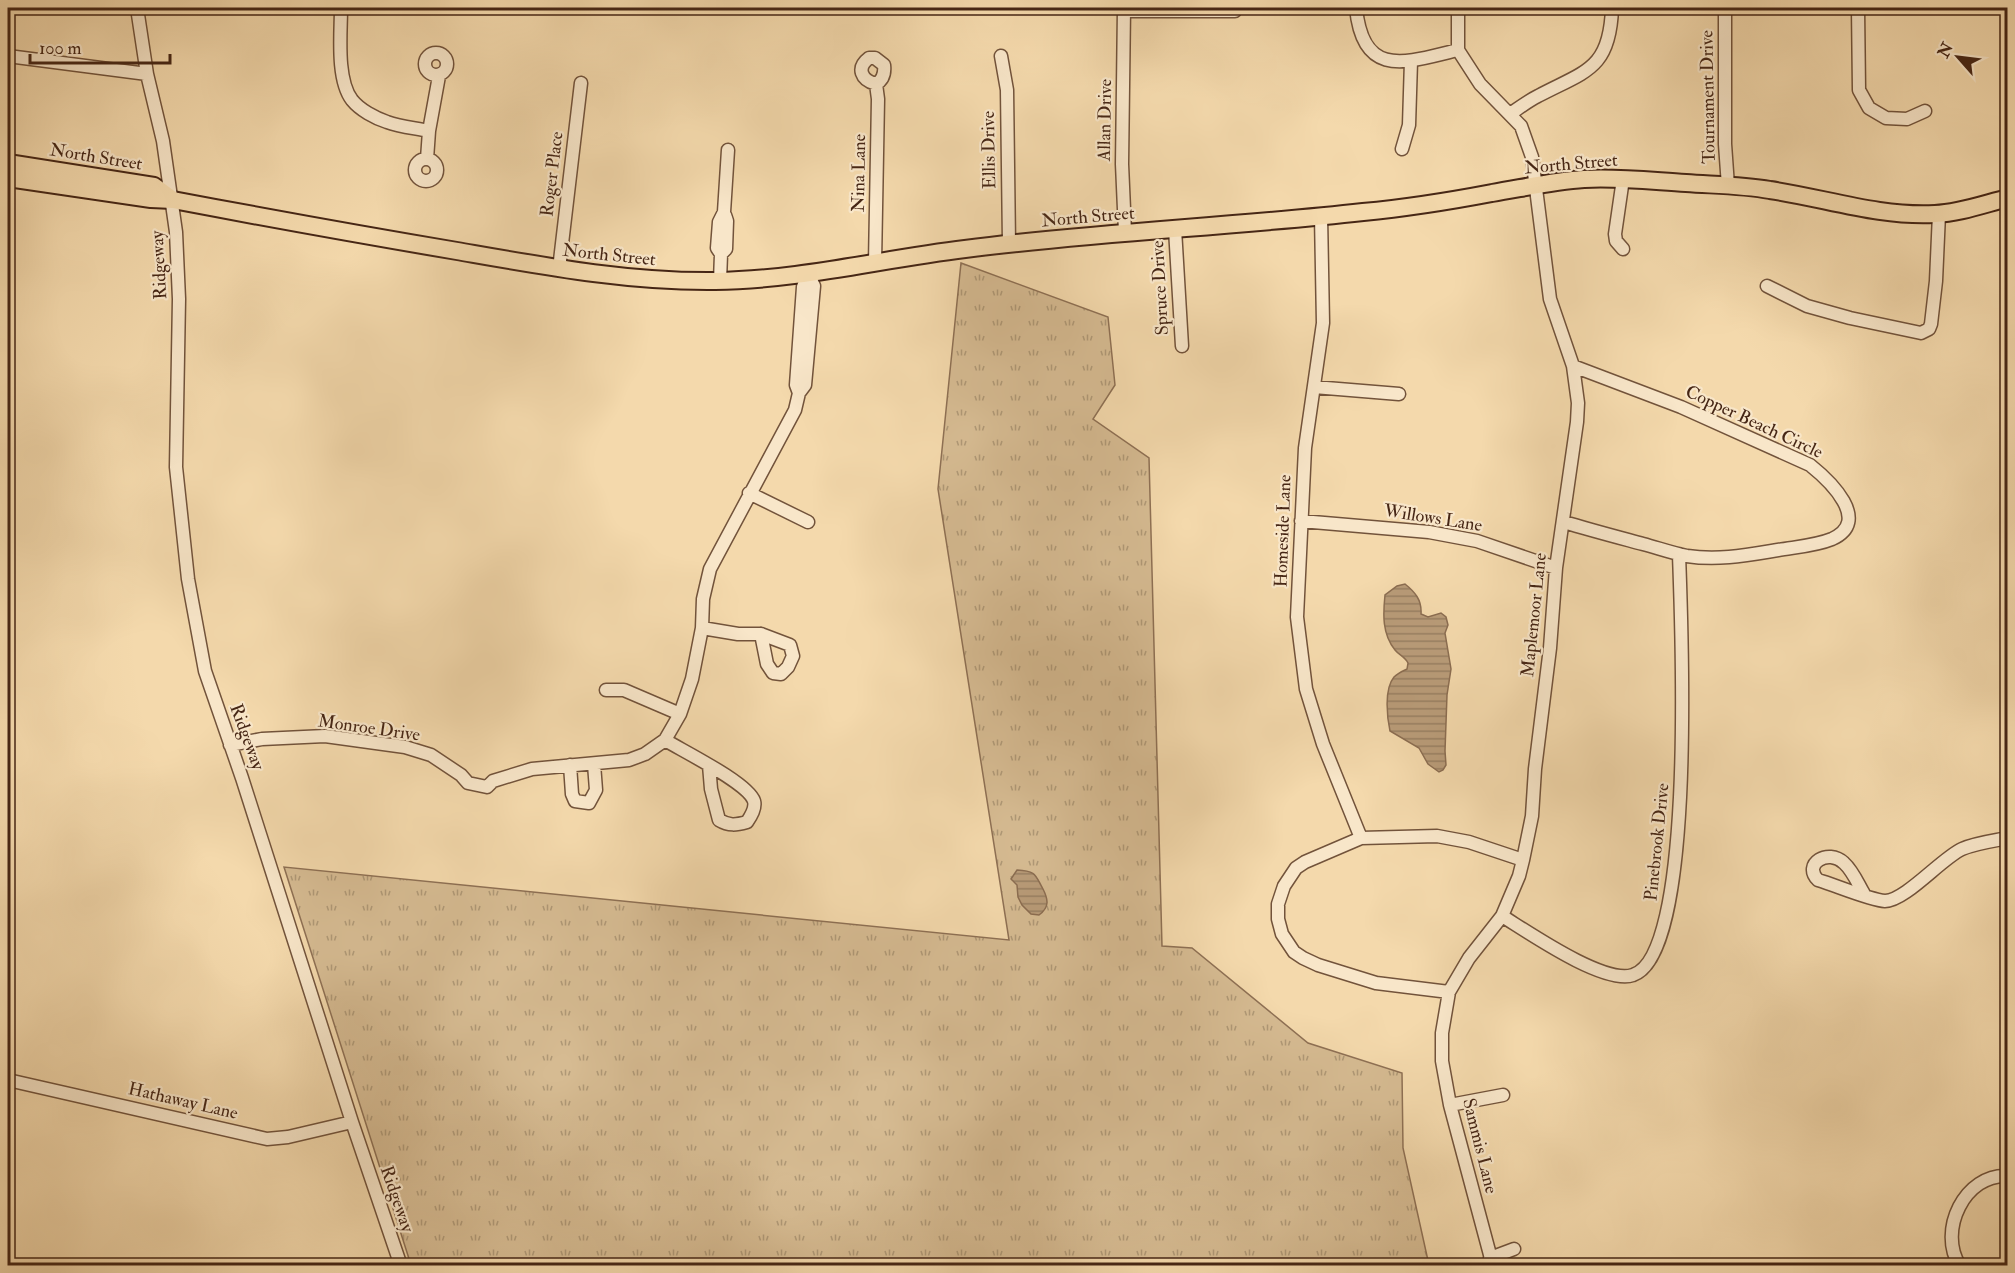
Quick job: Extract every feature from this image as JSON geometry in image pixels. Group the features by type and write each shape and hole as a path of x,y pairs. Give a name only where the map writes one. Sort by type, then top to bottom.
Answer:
{"main road":[{"name":"North Street","path":"8,163 154,186 173,200"},
{"name":"North Street","path":"8,178 151,200 173,200 558,269 644,279 720,281 808,274 960,249 1125,232 1367,212 1489,194 1536,184 1583,179 1623,179 1766,189 1875,211 1908,215 1960,211 2007,198"}],"street":[{"name":"Ridgeway","path":"137,8 147,74 163,141 173,200 179,299 176,467 188,579 205,671 401,1266"},
{"path":"341,8 340,52 344,83 352,100 369,113 388,122 429,131"},
{"path":"1356,8 1358,27 1365,46 1390,62 1412,61 1458,50 1458,8"},
{"path":"1510,114 1538,96 1586,72 1602,55 1611,30 1612,8"},
{"name":"Tournament Drive","path":"1725,8 1725,144 1728,186"},
{"path":"1858,8 1859,90 1869,108 1886,118 1907,119 1925,111"},
{"path":"1124,9 1235,11"},
{"name":"Allan Drive","path":"1124,9 1122,164 1125,232"},
{"name":"Maplemoor Lane","path":"1442,1033 1449,992 1469,958 1502,916 1520,876 1532,816 1556,568 1564,522 1578,403 1573,366 1550,298 1532,157 1521,126 1480,84 1458,50"},
{"path":"8,56 147,74"},
{"name":"Ellis Drive","path":"1001,56 1006,90 1009,244"},
{"path":"1402,149 1409,125 1412,61"},
{"path":"427,159 429,131 439,76"},
{"name":"Roger Place","path":"558,269 581,83"},
{"name":"Nina Lane","path":"875,263 878,99 876,84"},
{"path":"720,281 721,254 726,249 727,221 724,212 728,150"},
{"path":"1623,179 1615,234 1616,241 1623,249"},
{"path":"1767,286 1807,306 1850,318 1922,333 1929,329 1931,324 1936,281 1939,214"},
{"name":"Homeside Lane","path":"1322,216 1323,323 1305,448 1297,617 1306,688 1323,744 1361,838"},
{"name":"Spruce Drive","path":"1175,229 1182,346"},
{"path":"594,764 596,790 589,803 575,801 572,794 570,765 629,760 645,754 665,740 680,714 692,679 702,627 703,599 710,569 795,410 799,393 805,386 814,286 808,274"},
{"name":"Copper Beach Circle","path":"1564,522 1679,554 1725,558 1815,544 1838,535 1846,527 1849,511 1844,501 1810,465 1681,407 1573,366"},
{"path":"1314,387 1399,394"},
{"path":"749,494 808,522"},
{"name":"Willows Lane","path":"1301,521 1430,532 1477,541 1556,568"},
{"name":"Pinebrook Drive","path":"1502,916 1568,957 1620,976 1639,973 1646,967 1653,955 1670,905 1676,858 1682,760 1679,554"},
{"path":"702,627 738,634 761,634"},
{"path":"606,690 624,690 680,714"},
{"name":"Monroe Drive","path":"230,745 262,739 324,736 405,747 431,755 461,775 493,781 532,769 570,765"},
{"path":"665,740 709,765 748,790 755,802 753,813 747,822 737,825 726,824 719,820 711,789 709,765"},
{"path":"1449,992 1376,983 1303,958 1287,944 1278,919 1278,904 1289,877 1305,862 1361,838 1437,836 1469,842 1523,860"},
{"path":"1864,894 1850,870 1843,862 1831,856 1819,859 1812,870 1818,880 1886,901 1895,898 1962,850 2007,838"},
{"name":"Sammis Lane","path":"1442,1033 1442,1060 1450,1105 1491,1262"},
{"name":"Hathaway Lane","path":"8,1080 267,1139 288,1137 352,1122"},
{"path":"1450,1105 1503,1095"},
{"path":"1960,1266 1952,1244 1956,1216 1970,1192 1982,1181 2007,1176"},
{"path":"1491,1262 1514,1249"}],"green space":[{"path":"961,263 1108,317 1115,385 1093,419 1149,458 1162,946 1192,948 1308,1043 1402,1073 1403,1148 1429,1265 411,1265 284,867 1009,940 938,489"}],"shaded area":[{"path":"1405,584 1417,597 1421,614 1428,617 1441,613 1446,617 1448,625 1445,633 1451,669 1447,695 1446,765 1439,772 1428,764 1419,748 1390,731 1387,703 1389,689 1394,677 1407,669 1408,663 1395,650 1388,637 1384,617 1385,595 1397,586"},
{"path":"1017,870 1032,873 1037,877 1043,889 1047,903 1039,915 1031,914 1018,897 1017,885 1011,879"}]}
